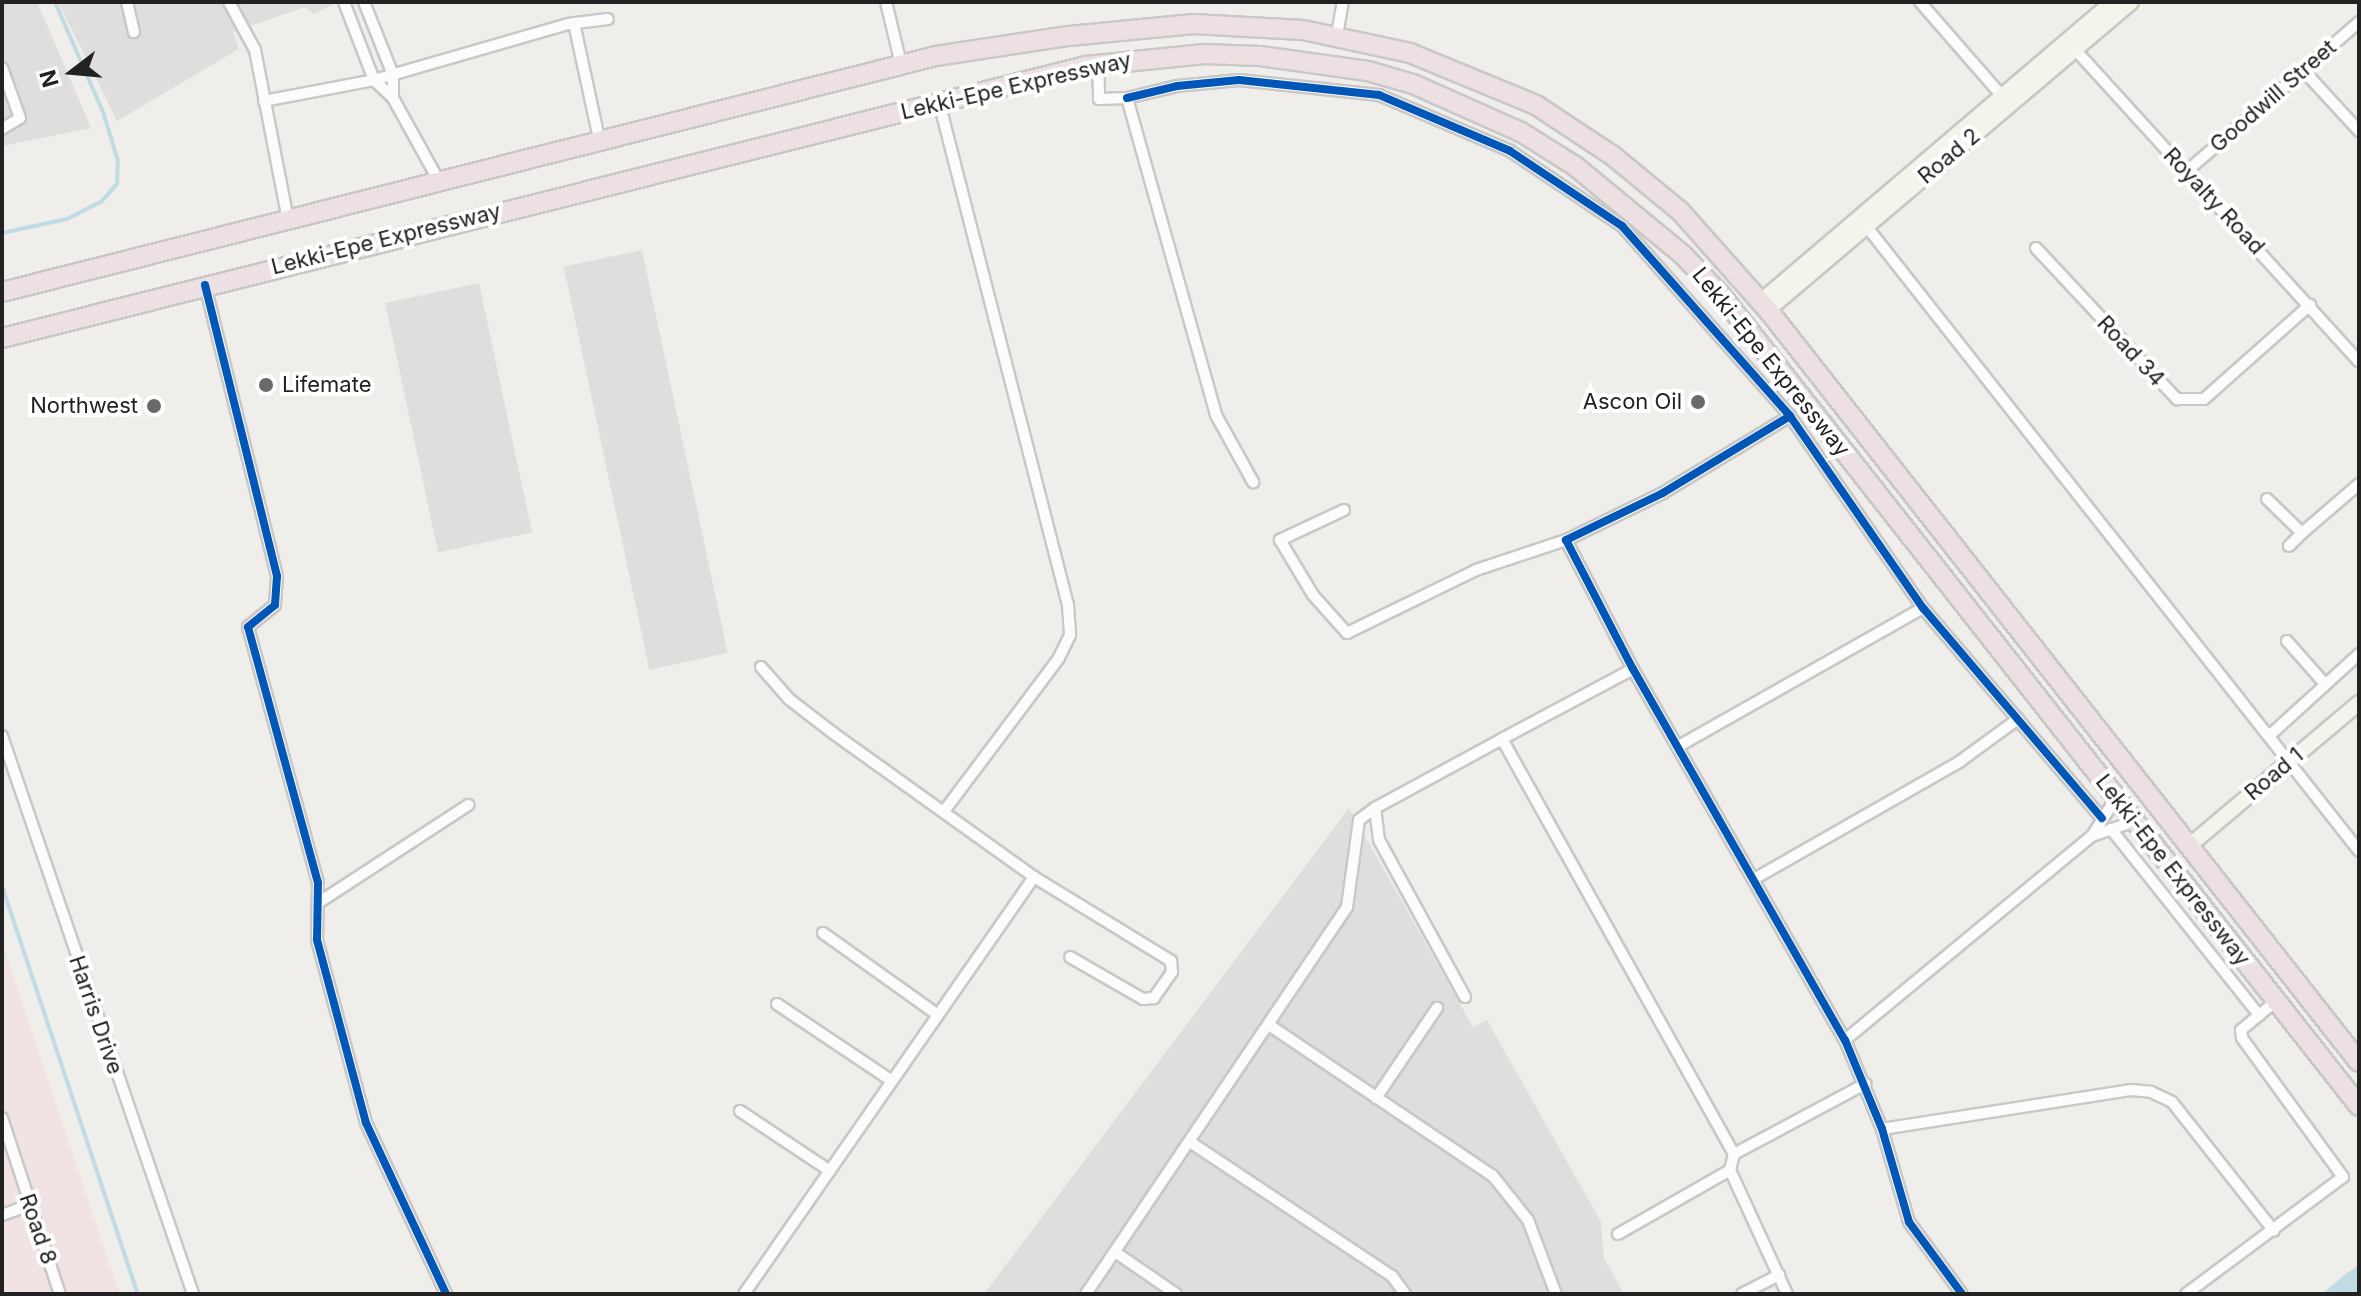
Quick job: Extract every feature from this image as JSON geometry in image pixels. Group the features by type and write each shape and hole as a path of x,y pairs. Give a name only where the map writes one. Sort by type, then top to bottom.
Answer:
{"highway":[{"name":"Lekki-Epe Expressway","path":"2,292 600,143 901,64 1053,38 1193,24 1337,35 1453,68 1536,105 1577,131 1680,211 1764,306 2359,1062"},
{"path":"1053,38 1060,72"},
{"name":"Lekki-Epe Expressway","path":"2,338 1098,64 1204,54 1296,59 1368,71 1462,103 1575,166 1683,255 1721,295 2359,1106"}],"street":[{"path":"127,2 134,32"},
{"path":"229,2 255,50 288,220"},
{"path":"344,2 374,80 393,98 440,183"},
{"path":"364,2 393,75 393,98"},
{"path":"886,2 901,64"},
{"path":"1337,35 1343,2"},
{"path":"1920,2 2001,95"},
{"name":"Road 2","path":"1764,306 2071,45 2112,2"},
{"name":"Road 2","path":"1862,222 2001,95 2131,2"},
{"path":"264,101 374,80 574,23 608,19"},
{"name":"Goodwill Street","path":"2187,171 2359,22"},
{"path":"574,23 600,143"},
{"name":"Royalty Road","path":"2071,45 2359,362"},
{"path":"1098,64 1099,99 1127,98 1177,86 1239,80 1379,95 1461,127 1510,151 1622,226 1790,416 1923,608 2102,818"},
{"path":"2,68 20,118 2,129"},
{"path":"2303,70 2359,131"},
{"path":"1127,98 1216,415 1253,482"},
{"path":"939,102 1068,605 1070,635 1059,658 944,811"},
{"path":"1862,222 2359,851"},
{"name":"Road 34","path":"2036,248 2177,399 2204,399 2310,305"},
{"path":"205,285 277,576 275,605 248,627 321,901 317,940 366,1123 446,1294"},
{"path":"1344,510 1280,540 1313,595 1347,633 1476,570 1566,540 1663,493 1790,416"},
{"path":"2289,546 2359,484"},
{"path":"2267,499 2302,533"},
{"path":"1566,540 1633,669 1845,1040 1882,1129 1909,1222 1962,1294"},
{"path":"1679,746 1923,608"},
{"path":"2287,641 2325,684"},
{"path":"2269,736 2359,654"},
{"path":"761,667 789,699 1034,877 1171,961 1172,972 1154,998 1143,999 1070,957"},
{"path":"1086,1294 1347,907 1359,820 1375,808 1633,669"},
{"name":"Road 1","path":"2189,846 2359,703"},
{"path":"1754,879 1959,762 2018,719"},
{"name":"Harris Drive","path":"2,736 193,1294"},
{"path":"1502,739 1734,1154 1730,1170 1787,1294"},
{"path":"2092,836 2116,798"},
{"path":"321,901 468,805"},
{"path":"1375,808 1379,840 1465,997"},
{"path":"1845,1040 2092,836 2135,821"},
{"path":"2111,829 2259,1015"},
{"path":"744,1294 1034,877"},
{"path":"823,933 938,1015"},
{"path":"2186,1294 2343,1177 2242,1038 2241,1030 2276,1001"},
{"path":"777,1004 892,1081"},
{"path":"1376,1098 1437,1008"},
{"path":"1269,1025 1493,1176 1528,1220 1556,1294"},
{"path":"1734,1154 1865,1084"},
{"path":"1882,1129 2130,1090 2151,1092 2172,1102 2274,1231"},
{"path":"740,1111 830,1171"},
{"name":"Road 8","path":"2,1118 60,1294"},
{"path":"1190,1142 1392,1276 1405,1294"},
{"path":"1618,1234 1730,1170"},
{"path":"2,1215 30,1205"},
{"path":"1115,1252 1176,1294"},
{"path":"1742,1294 1779,1275"}],"shaded area":[{"path":"2,2 37,2 91,128 2,146"},
{"path":"58,2 338,2 314,14 305,7 233,32 239,49 117,121"},
{"path":"642,250 728,653 649,670 564,267"},
{"path":"479,283 532,532 438,552 385,303"},
{"path":"1349,808 1473,1027 1487,1020 1601,1222 1604,1258 1624,1294 984,1294"},
{"path":"2,942 120,1294 2,1294"}],"water":[{"path":"2359,1265 2359,1294 2322,1294 2347,1273"}],"waterway":[{"path":"2,233 67,219 102,201 117,184 118,161 103,112 55,2"},
{"path":"2,886 138,1294"}],"cycle path":[{"path":"1127,98 1177,86 1239,80 1379,95 1510,151 1622,226 1790,416 1923,608 2102,818"},
{"path":"205,285 277,576 275,605 248,627 318,883 317,940 366,1123 446,1294"},
{"path":"1790,416 1663,493 1566,540 1633,669 1845,1040 1882,1129 1909,1222 1962,1294"}],"place":[{"name":"Lifemate","path":"266,385"},
{"name":"Ascon Oil","path":"1698,402"},
{"name":"Northwest","path":"154,406"}]}
